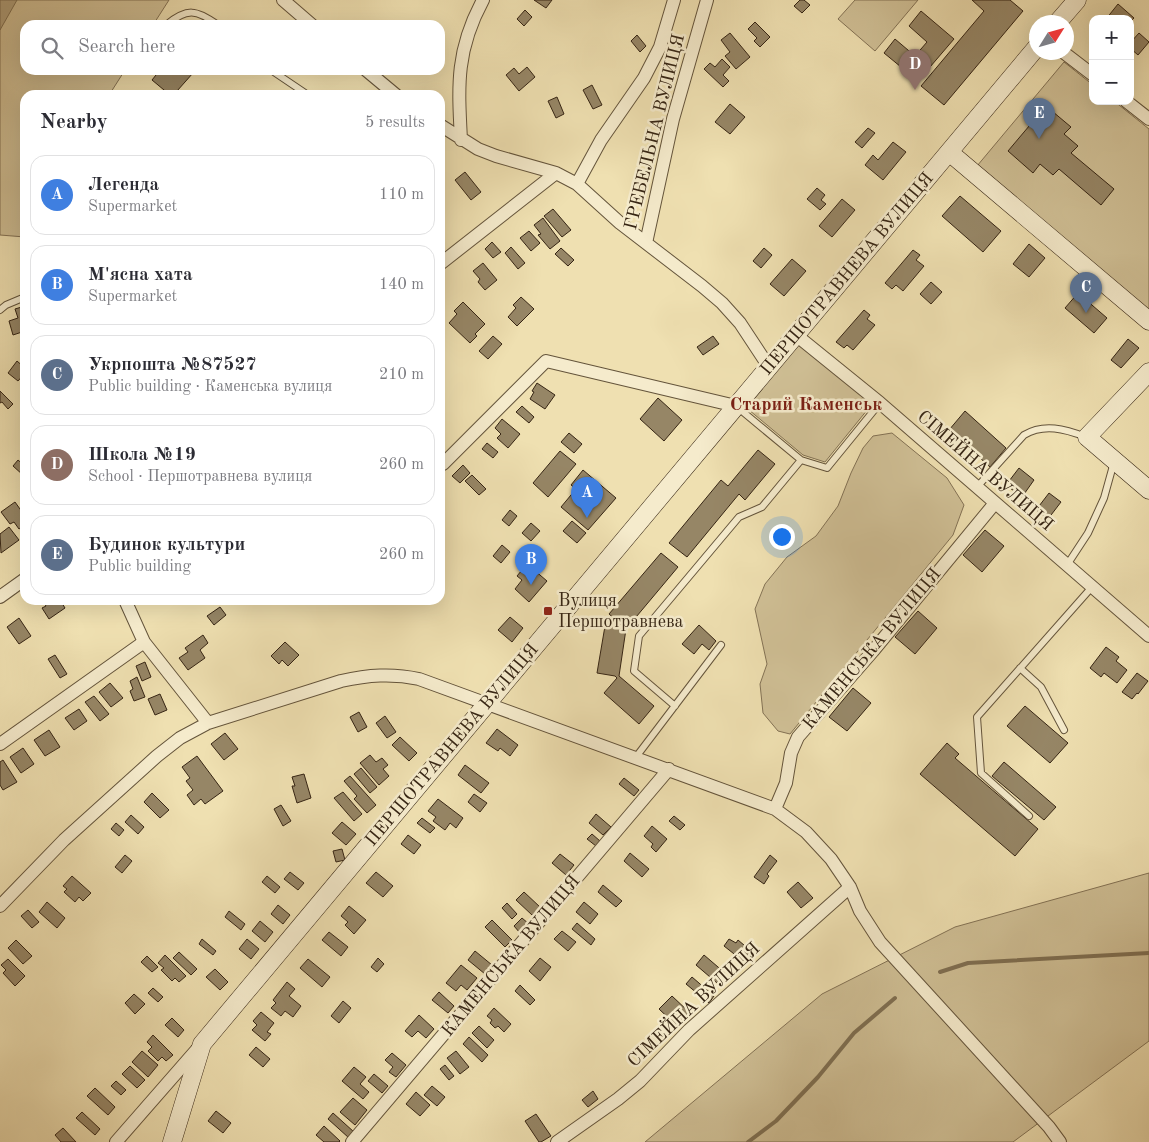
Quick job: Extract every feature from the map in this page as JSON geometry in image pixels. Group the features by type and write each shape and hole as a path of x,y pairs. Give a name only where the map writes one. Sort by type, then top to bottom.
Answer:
{"street":[{"path":"283,0 306,20"},
{"path":"461,140 458,83 463,50 472,21 483,0"},
{"name":"ГРЕБЕЛЬНА ВУЛИЦЯ","path":"577,184 601,140 644,78 660,47 674,0"},
{"name":"ГРЕБЕЛЬНА ВУЛИЦЯ","path":"646,243 673,119 707,0"},
{"path":"1064,15 1077,0"},
{"name":"ПЕРШОТРАВНЕВА ВУЛИЦЯ","path":"116,1142 202,1044 1029,56"},
{"path":"1073,60 1089,72"},
{"path":"372,75 390,90"},
{"path":"1131,105 1149,119"},
{"path":"445,129 478,149 556,173 577,184 620,223 722,303 740,323 769,367"},
{"path":"949,152 1149,321"},
{"path":"445,260 556,173"},
{"name":"СІМЕЙНА ВУЛИЦЯ","path":"796,335 880,404 1149,636"},
{"path":"445,462 546,361 736,406"},
{"path":"1149,372 1087,437 1149,490"},
{"name":"КАМЕНСЬКА ВУЛИЦЯ","path":"775,808 786,783 791,753 798,737 873,651 995,503"},
{"path":"0,597 20,583"},
{"path":"127,605 144,642 208,723"},
{"path":"0,744 144,642"},
{"path":"0,906 64,840 157,756 180,738 208,723 341,681 380,674 400,675 419,679 775,808 806,832 831,858 850,887 860,912 880,942 1049,1127 1060,1142"},
{"name":"КАМЕНСЬКА ВУЛИЦЯ","path":"352,1142 669,770"},
{"name":"СІМЕЙНА ВУЛИЦЯ","path":"557,1142 640,1081 689,1030 850,887"},
{"path":"172,1142 202,1044"}],"lane":[{"path":"172,20 179,15 191,12 203,14 211,20"},
{"path":"278,75 301,90"},
{"path":"0,310 6,305 20,299"},
{"path":"736,406 800,460 827,468 880,404"},
{"path":"977,488 1024,435 1032,430 1042,428 1066,429 1087,437"},
{"path":"675,706 634,671 639,636 739,517 762,507 800,460"},
{"path":"1067,565 1088,533 1104,498 1115,460"},
{"path":"1029,816 981,773 977,717 1092,586"},
{"path":"636,758 722,645"},
{"path":"1020,668 1041,687 1064,730"}],"shaded area":[{"path":"0,0 169,0 156,20 20,20 20,75 122,75 112,90 20,90 20,237 0,235"},
{"path":"0,0 17,0 0,30"},
{"path":"855,0 918,0 875,51 838,19"},
{"path":"1064,62 1089,82 1089,105 1119,105 1149,129 1149,311 977,166"},
{"path":"796,343 872,404 825,462 803,455 743,405"},
{"path":"892,433 947,478 964,505 953,535 790,734 778,731 763,713 760,684 767,664 755,609 765,584 787,557 816,536 838,506 863,448 873,436"},
{"path":"1149,873 1149,1041 1013,1142 645,1142 822,994 955,927"}],"building":[{"path":"534,0 552,0 546,8"},
{"path":"800,0 804,0 810,5 802,13 794,6"},
{"path":"972,0 1010,0 1023,11 944,105 921,86 984,11"},
{"path":"1118,4 1131,15 1109,15"},
{"path":"525,10 532,17 524,26 517,19"},
{"path":"921,11 954,39 918,81 884,53 895,39 915,56 927,42 909,26"},
{"path":"755,22 770,37 760,47 754,41 757,38 748,29"},
{"path":"730,33 750,57 736,69 725,56 730,52 721,40"},
{"path":"1139,33 1149,42 1138,55 1134,52 1134,39"},
{"path":"637,35 646,46 640,52 631,41"},
{"path":"722,59 730,67 723,75 729,81 723,87 704,69 710,63 715,67"},
{"path":"527,67 535,77 519,91 506,75 514,68 519,74"},
{"path":"156,75 191,75 178,90 164,90 152,80"},
{"path":"592,85 602,105 593,109 583,90"},
{"path":"557,97 564,114 556,118 548,101"},
{"path":"730,104 745,117 730,134 715,122"},
{"path":"1046,106 1071,127 1064,134 1078,146 1071,153 1114,189 1101,205 1059,169 1053,175 1040,164 1033,173 1008,151"},
{"path":"868,128 875,133 862,148 855,142"},
{"path":"893,142 906,152 883,180 865,165 873,155 878,160"},
{"path":"465,172 481,192 471,200 455,180"},
{"path":"817,188 825,195 821,200 826,204 820,210 807,199"},
{"path":"960,196 1001,231 983,252 942,216"},
{"path":"842,199 855,210 832,237 819,226"},
{"path":"553,209 571,230 562,237 544,216"},
{"path":"543,218 560,241 550,249 538,235 541,234 534,225"},
{"path":"529,231 540,243 531,251 520,238"},
{"path":"492,242 501,252 493,258 485,249"},
{"path":"1029,244 1045,258 1029,277 1013,264"},
{"path":"511,247 525,263 518,269 505,253"},
{"path":"561,248 574,260 568,266 555,254"},
{"path":"764,248 772,255 761,268 753,261"},
{"path":"913,250 920,255 916,260 924,266 903,291 896,285 892,289 885,283"},
{"path":"792,259 806,271 784,296 770,284"},
{"path":"483,263 497,280 485,290 478,282 480,279 473,271"},
{"path":"931,282 942,292 931,304 920,294"},
{"path":"1078,293 1107,318 1094,333 1065,308"},
{"path":"521,297 534,309 517,326 508,317 516,308 513,305"},
{"path":"463,302 485,324 475,334 477,336 470,343 449,323 457,314 454,311"},
{"path":"20,308 20,333 13,335 9,321 18,318 15,309"},
{"path":"864,310 870,315 867,319 875,325 853,350 847,345 844,348 836,342"},
{"path":"493,336 502,344 488,359 479,351"},
{"path":"713,336 719,344 703,355 697,347"},
{"path":"1128,339 1139,348 1121,368 1111,360"},
{"path":"17,361 20,364 20,379 18,381 8,373"},
{"path":"537,383 555,395 545,409 530,399"},
{"path":"0,391 13,404 8,409 2,402 0,403"},
{"path":"658,398 682,420 664,441 640,419"},
{"path":"522,406 534,417 529,423 516,412"},
{"path":"965,411 1006,448 990,467 949,430"},
{"path":"502,419 520,434 508,448 497,438 501,434 495,428"},
{"path":"569,433 582,444 574,453 561,442"},
{"path":"487,443 498,452 493,458 482,449"},
{"path":"758,450 775,464 745,500 739,494 687,557 669,543 721,480 728,486"},
{"path":"560,451 576,464 548,497 533,483"},
{"path":"18,460 20,462 20,472 13,466"},
{"path":"463,465 470,473 460,483 452,476"},
{"path":"1019,468 1034,480 1022,497 1006,485"},
{"path":"583,470 616,498 588,530 561,507 576,489 571,485"},
{"path":"472,475 486,489 479,495 465,481"},
{"path":"1049,493 1061,502 1048,519 1036,510"},
{"path":"15,502 20,509 20,528 14,522 10,524 1,512"},
{"path":"510,510 517,516 509,526 502,520"},
{"path":"572,521 586,533 577,543 563,531"},
{"path":"531,523 540,531 531,541 522,533"},
{"path":"9,527 19,540 1,553 0,534"},
{"path":"985,530 1004,546 982,572 963,555"},
{"path":"502,545 510,552 501,563 493,556"},
{"path":"661,553 678,567 626,629 619,676 654,706 639,724 604,693 617,678 597,673 605,626 622,628 623,626 609,614"},
{"path":"527,564 547,581 529,602 515,589 522,580 517,576"},
{"path":"63,605 65,608 49,619 42,608"},
{"path":"220,607 226,615 214,625 207,616"},
{"path":"918,611 937,628 915,654 895,637"},
{"path":"510,617 523,628 512,642 498,630"},
{"path":"19,618 31,636 19,644 7,627"},
{"path":"699,625 716,641 709,650 702,644 694,654 682,644"},
{"path":"203,635 208,643 200,650 205,658 188,670 179,658 188,652 185,648"},
{"path":"285,642 299,655 288,666 282,660 279,664 271,656"},
{"path":"1106,647 1119,657 1116,661 1127,670 1117,683 1104,673 1101,677 1090,668"},
{"path":"55,655 67,674 60,678 48,659"},
{"path":"145,662 151,677 142,681 136,666"},
{"path":"1137,673 1148,681 1132,699 1122,692"},
{"path":"137,677 145,697 134,701 130,691 133,689 130,681"},
{"path":"110,683 123,698 111,707 99,692"},
{"path":"853,688 871,703 847,731 829,717"},
{"path":"160,694 167,710 155,715 148,699"},
{"path":"94,696 109,714 100,721 85,702"},
{"path":"1025,706 1068,743 1050,763 1007,726"},
{"path":"79,709 87,721 74,730 65,718"},
{"path":"359,712 367,727 358,732 350,717"},
{"path":"385,716 396,732 387,738 376,723"},
{"path":"497,729 518,745 510,756 500,748 498,751 486,743"},
{"path":"49,730 60,747 45,756 34,740"},
{"path":"225,733 238,749 224,760 211,744"},
{"path":"400,737 417,753 409,761 392,745"},
{"path":"947,743 959,754 955,758 1038,829 1015,856 920,774"},
{"path":"23,748 34,764 21,773 10,757"},
{"path":"370,755 376,762 382,758 388,765 383,769 389,776 379,785 360,763"},
{"path":"197,756 223,791 205,804 201,799 194,805 187,795 193,790 186,781 190,778 182,767"},
{"path":"3,760 17,782 3,790 0,785 0,762"},
{"path":"1004,762 1056,807 1044,820 992,776"},
{"path":"465,765 489,783 481,793 458,775"},
{"path":"361,768 377,787 370,793 354,774"},
{"path":"304,774 311,798 297,803 292,786 295,786 292,777"},
{"path":"350,776 376,805 367,813 354,799 357,796 344,781"},
{"path":"624,778 639,790 634,796 619,784"},
{"path":"343,792 362,814 354,821 334,798"},
{"path":"152,793 169,810 160,818 144,802"},
{"path":"474,794 487,803 480,812 468,802"},
{"path":"438,799 463,818 456,828 450,823 445,830 433,821 436,817 428,811"},
{"path":"281,805 291,821 283,826 274,809"},
{"path":"596,814 611,827 603,835 589,823"},
{"path":"131,815 144,827 138,834 125,822"},
{"path":"674,816 685,825 680,830 669,821"},
{"path":"422,818 435,828 430,833 417,823"},
{"path":"342,822 356,834 346,845 332,833"},
{"path":"116,823 124,830 119,836 111,829"},
{"path":"652,826 667,839 656,852 651,847 653,844 644,836"},
{"path":"592,834 600,841 596,846 587,839"},
{"path":"408,835 421,845 414,854 401,844"},
{"path":"342,849 345,860 336,862 333,851"},
{"path":"630,853 649,869 642,877 624,861"},
{"path":"560,854 574,865 566,875 552,863"},
{"path":"125,855 132,861 122,873 115,867"},
{"path":"770,855 777,861 767,874 769,876 764,884 754,877"},
{"path":"290,872 304,883 298,890 284,879"},
{"path":"376,872 393,886 383,897 366,883"},
{"path":"72,876 91,893 83,901 79,897 75,902 64,892 67,889 63,886"},
{"path":"267,876 280,887 275,893 262,882"},
{"path":"798,882 813,898 801,908 787,892"},
{"path":"603,885 622,901 616,907 598,892"},
{"path":"524,892 540,907 532,915 516,900"},
{"path":"47,902 65,918 57,928 39,912"},
{"path":"584,902 598,914 590,924 576,912"},
{"path":"507,903 517,914 512,919 502,908"},
{"path":"278,905 290,915 283,924 271,914"},
{"path":"349,906 366,920 354,934 345,925 348,922 341,916"},
{"path":"28,910 39,922 32,928 21,916"},
{"path":"229,911 245,924 241,930 225,917"},
{"path":"522,918 529,924 520,933 514,926"},
{"path":"492,920 512,940 505,947 485,927"},
{"path":"260,921 273,932 265,942 252,931"},
{"path":"577,923 595,939 591,945 572,929"},
{"path":"562,931 576,942 568,951 554,939"},
{"path":"329,932 348,947 341,956 322,940"},
{"path":"202,939 216,951 213,955 199,944"},
{"path":"247,939 259,949 251,959 239,949"},
{"path":"729,939 736,943 738,940 751,951 743,961 724,946"},
{"path":"16,940 32,956 23,964 8,948"},
{"path":"475,951 492,965 485,974 468,960"},
{"path":"179,952 197,969 191,975 173,958"},
{"path":"165,955 186,976 179,982 175,978 172,981 161,970 164,968 158,963"},
{"path":"704,955 725,973 717,983 696,965"},
{"path":"147,956 158,967 152,972 141,962"},
{"path":"378,958 384,964 377,972 371,967"},
{"path":"540,958 551,967 540,981 529,971"},
{"path":"8,959 25,976 15,986 3,973 6,970 1,965"},
{"path":"308,959 330,977 322,987 300,968"},
{"path":"461,965 477,978 467,990 461,985 456,991 446,983"},
{"path":"215,969 228,982 220,990 206,977"},
{"path":"692,977 714,996 709,1003 686,984"},
{"path":"287,982 295,989 289,996 301,1006 293,1017 285,1011 281,1016 271,1008 276,1003 273,1000"},
{"path":"520,985 535,1000 530,1005 515,991"},
{"path":"153,988 163,997 158,1002 148,993"},
{"path":"439,992 454,1006 448,1013 432,1000"},
{"path":"134,994 145,1004 135,1014 125,1003"},
{"path":"672,996 689,1012 676,1025 659,1009"},
{"path":"343,1001 351,1008 339,1023 331,1016"},
{"path":"494,1008 511,1024 504,1032 498,1026 495,1028 490,1023 492,1020 487,1016"},
{"path":"261,1012 274,1023 267,1032 271,1034 265,1041 252,1030 257,1025 253,1021"},
{"path":"419,1015 434,1029 426,1038 418,1031 412,1037 405,1031"},
{"path":"172,1018 184,1030 178,1037 165,1025"},
{"path":"479,1026 494,1040 487,1048 472,1033"},
{"path":"153,1035 173,1055 166,1061 162,1057 158,1061 148,1051 152,1047 147,1042"},
{"path":"469,1037 488,1055 482,1062 463,1044"},
{"path":"256,1047 270,1059 263,1067 249,1055"},
{"path":"142,1051 158,1065 148,1077 132,1062"},
{"path":"456,1051 469,1067 460,1074 447,1058"},
{"path":"392,1053 406,1065 396,1077 389,1072 393,1067 385,1060"},
{"path":"445,1065 454,1076 449,1080 440,1069"},
{"path":"130,1066 145,1080 137,1088 122,1074"},
{"path":"354,1067 366,1077 360,1084 369,1092 363,1099 342,1081"},
{"path":"374,1074 388,1086 382,1093 368,1081"},
{"path":"116,1081 126,1090 121,1095 111,1086"},
{"path":"432,1086 445,1097 437,1106 424,1095"},
{"path":"95,1088 115,1107 108,1115 87,1096"},
{"path":"593,1091 598,1099 588,1107 582,1100"},
{"path":"416,1092 430,1105 420,1116 406,1104"},
{"path":"353,1098 367,1110 355,1125 340,1112"},
{"path":"216,1111 231,1123 223,1133 208,1121"},
{"path":"82,1112 100,1129 95,1135 76,1118"},
{"path":"333,1113 354,1132 349,1138 328,1119"},
{"path":"536,1114 551,1136 541,1142 539,1142 525,1121"},
{"path":"324,1126 339,1142 324,1142 316,1135"},
{"path":"63,1128 76,1142 61,1142 55,1135"}],"waterway":[{"path":"940,972 968,963 1149,953"},
{"path":"748,1142 776,1121 818,1077 854,1033 895,998"}],"place":[{"name":"Школа №19","path":"915,90"},
{"name":"Будинок культури","path":"1039,139"},
{"name":"Укрпошта №87527","path":"1086,313"},
{"name":"Легенда","path":"587,518"},
{"name":"М'ясна хата","path":"531,585"},
{"name":"Вулиця Першотравнева","path":"548,611"}],"district":[{"name":"Старий Каменськ","path":"806,405"}]}
